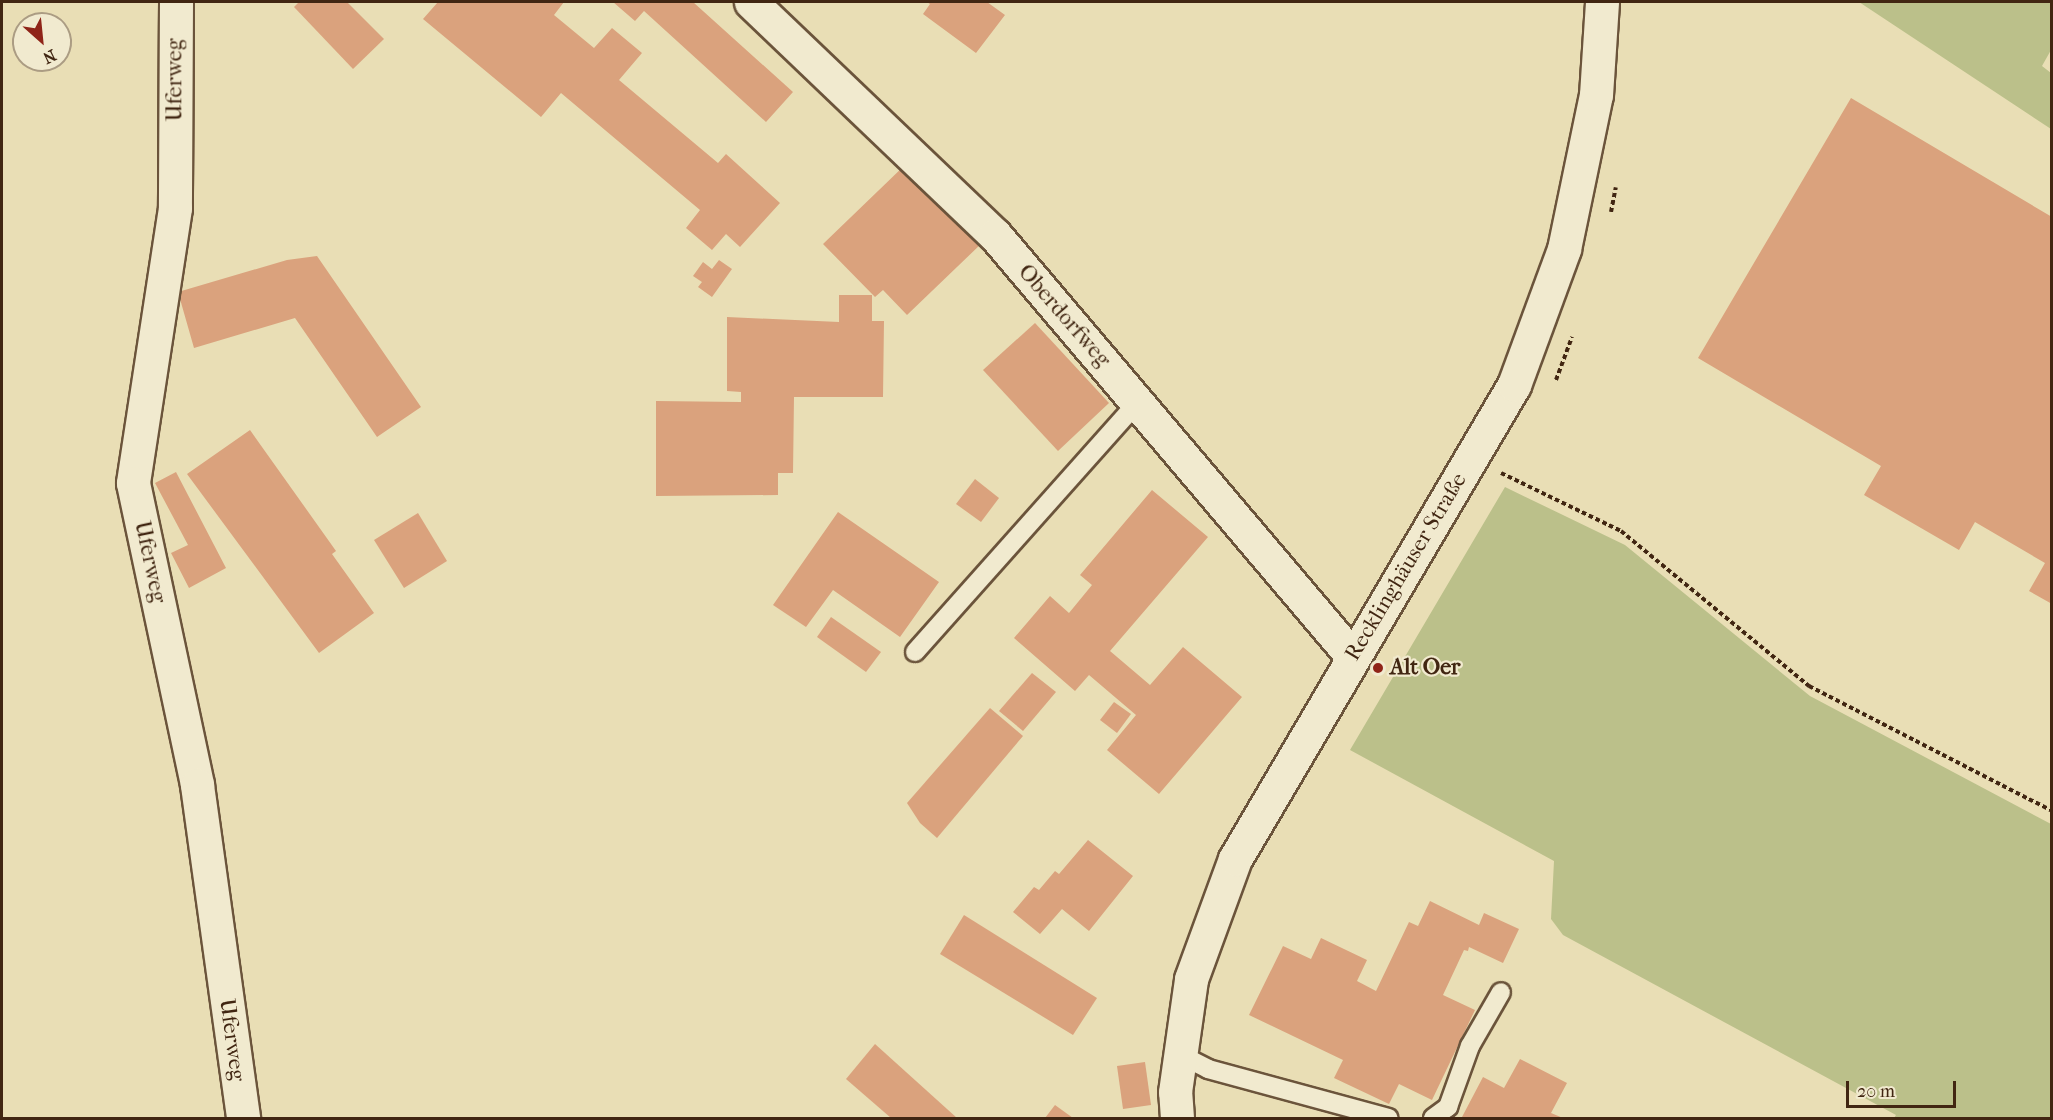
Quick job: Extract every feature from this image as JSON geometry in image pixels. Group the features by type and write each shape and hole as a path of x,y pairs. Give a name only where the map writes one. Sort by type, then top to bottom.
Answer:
{"street":[{"name":"Uferweg","path":"176,2 175,208 133,483 197,785 243,1119"},
{"name":"Oberdorfweg","path":"751,2 995,235 1352,656"},
{"name":"Recklinghäuser Straße","path":"1177,1119 1181,1055 1191,979 1235,859 1352,656 1514,385 1564,249 1596,95 1602,2"}],"lane":[{"path":"915,652 1138,402"},
{"path":"1433,1119 1448,1107 1470,1046 1501,992"},
{"path":"1181,1055 1208,1069 1388,1119"}],"path":[{"path":"1471,458 1621,531 1809,686 2052,811"}],"green space":[{"path":"1859,2 2051,2 2051,50 2042,66 2051,73 2051,129"},
{"path":"1505,487 1625,545 1810,696 2051,824 2051,1118 1894,1118 1896,1115 1563,935 1551,919 1554,861 1350,750"}],"building":[{"path":"299,2 347,2 384,39 353,69 294,7"},
{"path":"438,2 564,2 554,15 594,48 612,28 642,53 619,80 718,163 726,154 780,203 740,247 726,234 712,250 686,228 700,210 561,93 541,117 423,19"},
{"path":"613,2 693,2 793,92 766,122 644,11 635,21"},
{"path":"927,2 987,2 1005,15 976,53 923,14 930,4"},
{"path":"1851,98 2052,217 2052,604 2029,591 2045,563 1975,522 1959,550 1864,495 1881,466 1698,358"},
{"path":"906,164 982,243 907,315 883,290 875,297 823,244"},
{"path":"317,256 421,407 377,437 295,318 194,348 178,292 287,260"},
{"path":"719,260 732,269 712,297 698,287 702,282 693,276 703,262 712,269"},
{"path":"839,295 872,295 872,321 884,321 883,397 794,397 793,473 778,473 778,495 656,496 656,401 741,402 741,392 727,391 727,317 839,322"},
{"path":"1035,323 1109,403 1058,451 983,370"},
{"path":"250,430 336,551 332,554 374,613 319,653 187,474"},
{"path":"176,472 226,568 189,588 171,553 188,545 155,483"},
{"path":"975,479 999,498 981,522 956,504"},
{"path":"1152,490 1208,537 1110,651 1150,685 1183,647 1242,697 1159,794 1107,750 1136,715 1089,675 1075,691 1014,638 1050,596 1069,613 1092,585 1080,575"},
{"path":"838,512 939,582 900,637 833,590 806,627 773,605"},
{"path":"418,513 447,561 404,588 374,540"},
{"path":"831,617 881,652 866,672 817,637"},
{"path":"1032,673 1056,692 1023,731 999,711"},
{"path":"1114,702 1131,714 1117,733 1100,720"},
{"path":"990,708 1023,736 937,838 920,823 907,803"},
{"path":"1088,840 1133,876 1089,931 1062,909 1040,934 1013,912 1034,887 1039,890 1055,871 1059,874"},
{"path":"1430,901 1479,925 1484,913 1519,929 1503,963 1469,947 1468,951 1464,950 1443,995 1475,1010 1432,1100 1399,1084 1389,1104 1334,1078 1343,1060 1249,1015 1283,946 1311,959 1321,938 1367,960 1357,981 1376,991 1409,922 1418,926"},
{"path":"964,915 1097,998 1073,1035 940,954"},
{"path":"875,1044 957,1118 891,1118 846,1079"},
{"path":"1520,1059 1567,1083 1551,1113 1563,1118 1462,1117 1483,1077 1504,1088"},
{"path":"1145,1062 1151,1105 1123,1109 1117,1066"},
{"path":"1055,1105 1073,1118 1045,1118"}],"place":[{"name":"Alt Oer","path":"1378,668"}]}
